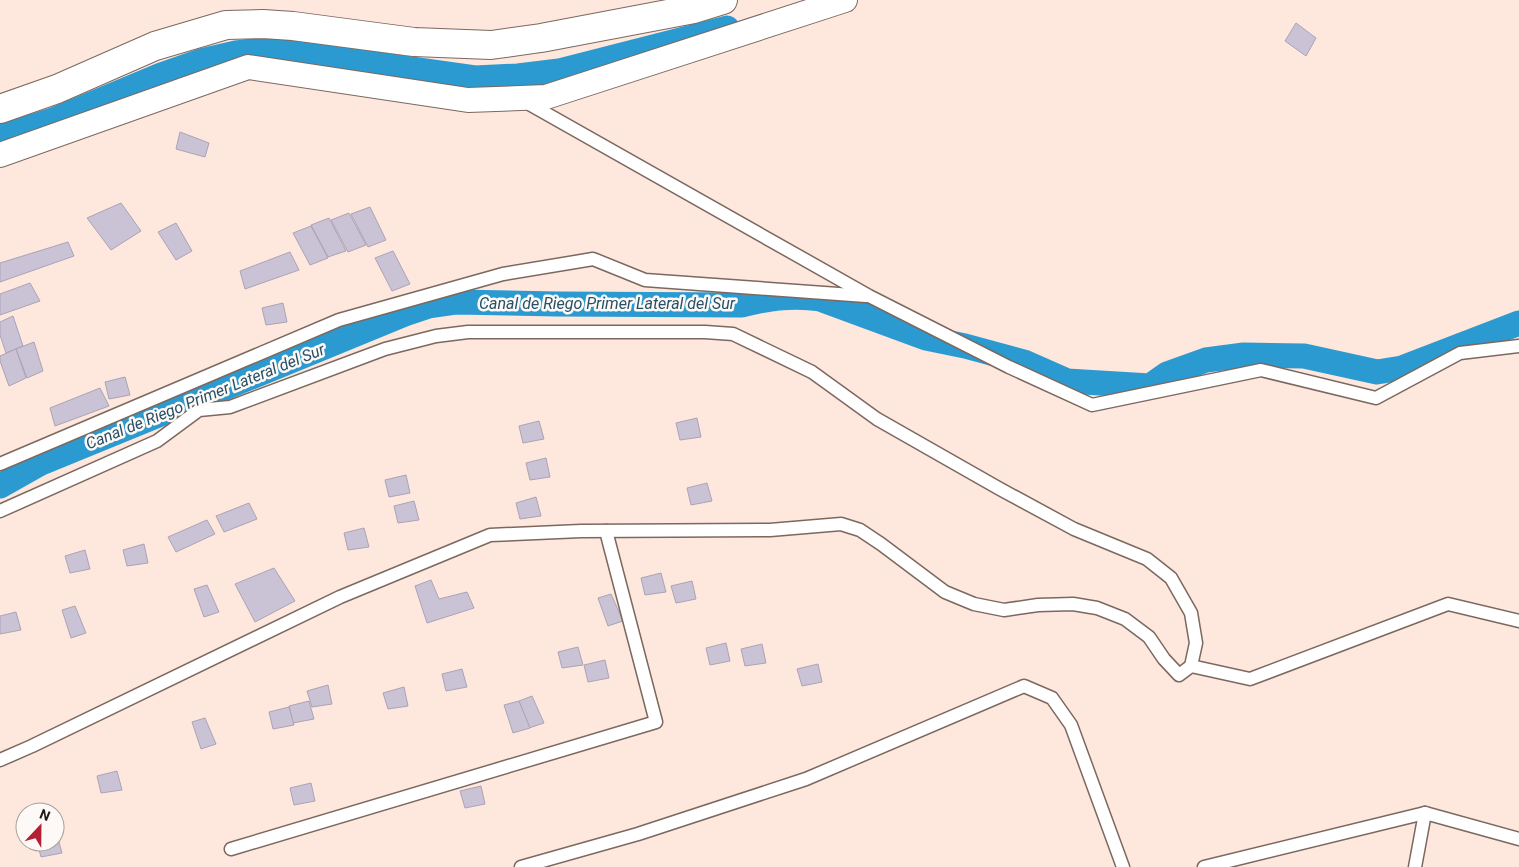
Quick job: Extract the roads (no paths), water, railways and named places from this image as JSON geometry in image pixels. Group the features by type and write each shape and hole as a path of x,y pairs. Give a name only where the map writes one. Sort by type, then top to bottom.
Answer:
{"street":[{"path":"0,109 57,88 155,46 226,26 263,24 294,26 414,42 491,45 541,38 694,9 723,0"},
{"path":"0,155 248,67 468,100 546,97 845,0"}],"lane":[{"path":"518,98 869,296 1009,367 1092,405 1261,370 1376,398 1460,353 1519,346"},
{"path":"0,464 339,320 503,274 593,259 645,280 869,296"},
{"path":"0,511 157,441 199,410 230,408 385,349 436,336 468,332 705,332 733,334 812,372 877,419 1000,489 1074,529 1147,559 1171,578 1191,613 1196,643 1191,666 1178,675 1149,637 1125,619 1097,608 1073,604 1038,605 1004,610 974,604 945,592 860,530 841,524 770,530 490,534 340,597 0,760"},
{"path":"231,849 656,722 606,531"},
{"path":"1191,666 1250,679 1448,604 1519,621"},
{"path":"521,867 638,834 806,779 1024,686 1052,698 1071,725 1123,867"},
{"path":"1415,867 1425,813"},
{"path":"1204,867 1425,813 1519,839"}],"waterway":[{"path":"0,137 53,120 161,75 201,61 236,53 269,49 475,78 518,76 559,71 727,28"},
{"name":"Canal de Riego Primer Lateral del Sur","path":"0,486 39,464 405,314 429,306 457,302 742,305 781,298 820,299 926,338 965,346 1024,362 1067,381 1150,386 1167,374 1206,360 1244,355 1304,356 1377,372 1402,368 1519,323"}]}
